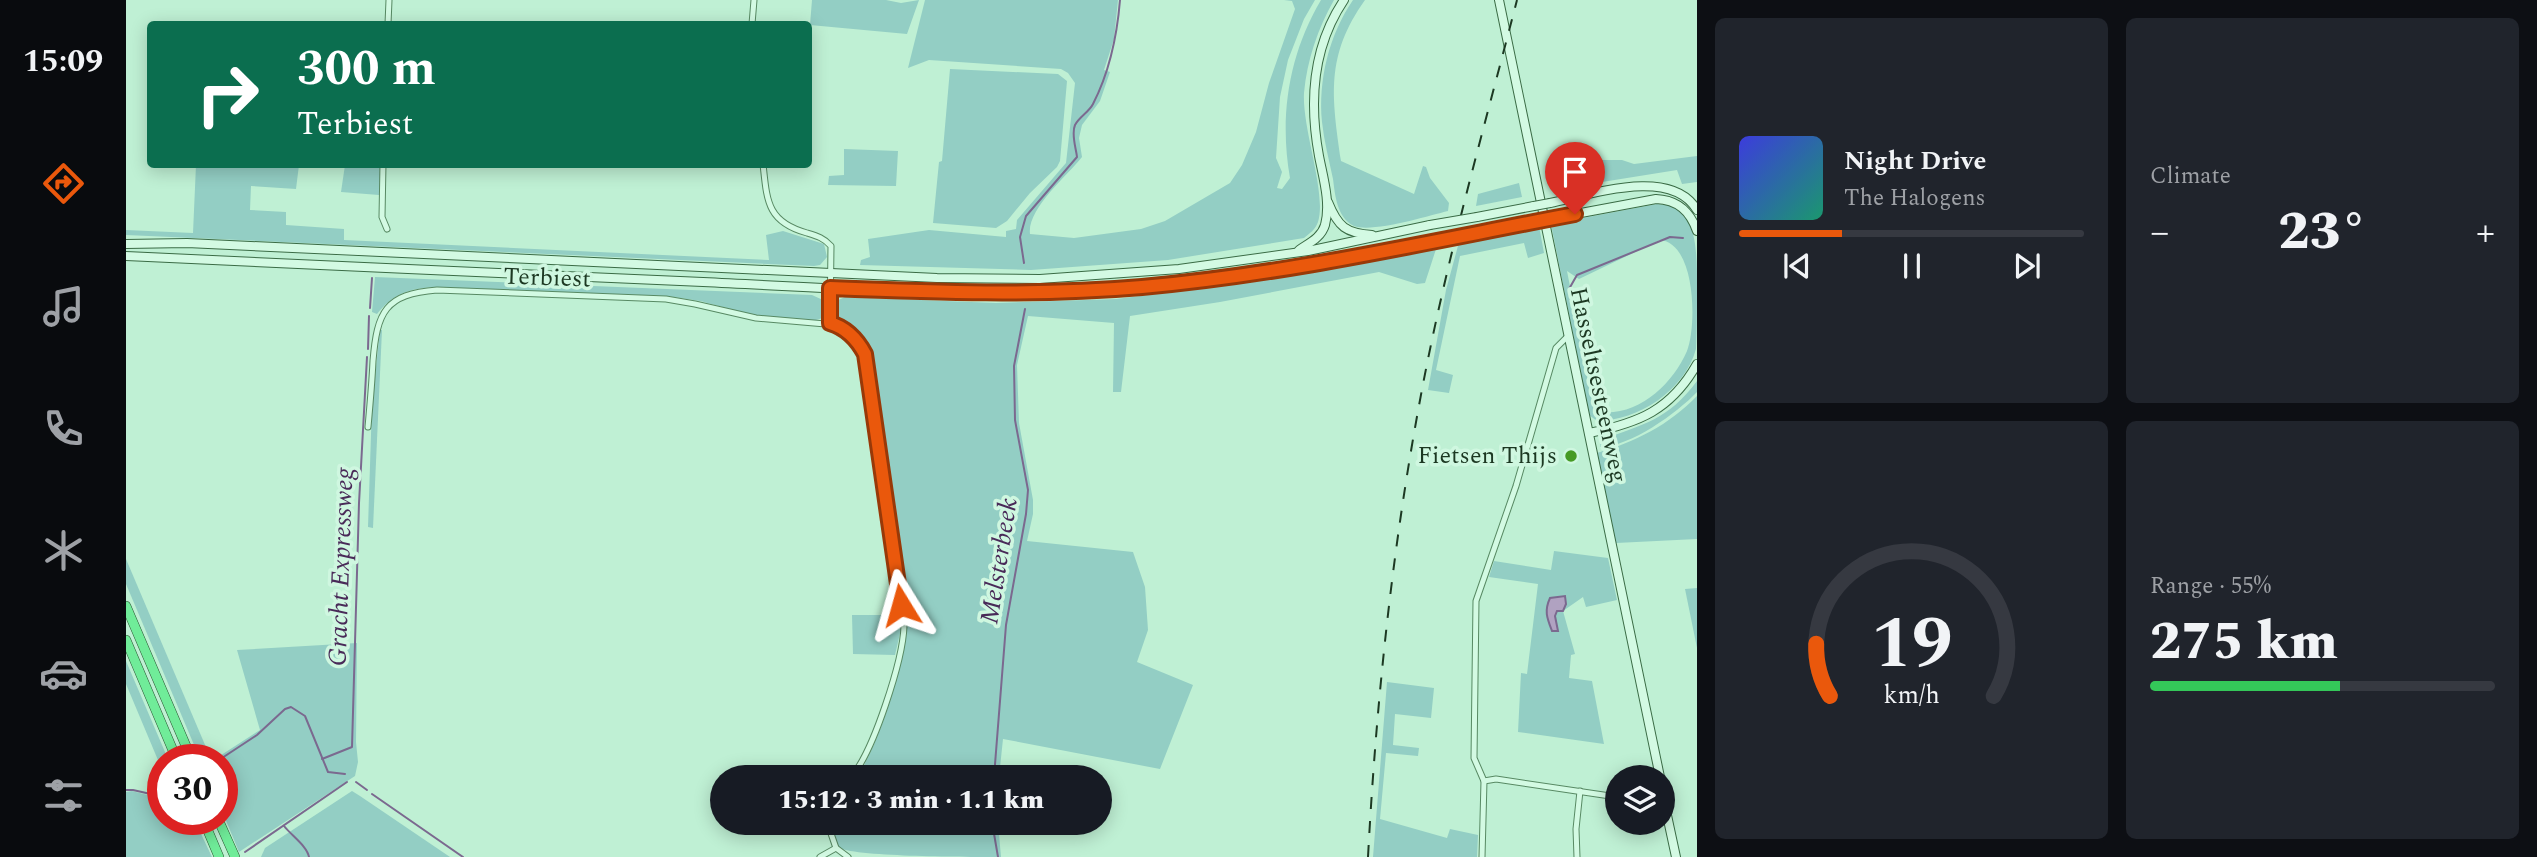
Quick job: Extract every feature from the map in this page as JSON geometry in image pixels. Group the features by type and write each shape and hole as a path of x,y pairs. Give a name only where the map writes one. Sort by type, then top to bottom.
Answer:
{"highway":[{"path":"126,606 185,744"},
{"path":"126,640 170,744"},
{"path":"210,835 219,857"},
{"path":"225,835 234,857"}],"main road":[{"path":"1344,0 1323,44 1315,78 1314,127 1327,200 1336,220 1354,233 1376,236"},
{"name":"Hasseltsesteenweg","path":"1499,0 1658,765"},
{"path":"126,244 211,244 937,278 1040,279 1179,268 1320,248 1612,191 1659,186 1683,194 1697,210"},
{"path":"126,256 830,288 1025,293 1101,290 1214,278 1428,242 1656,199 1668,200 1686,210 1697,231"},
{"path":"1299,250 1314,241 1323,229 1327,200"},
{"path":"1589,433 1634,422 1651,414 1683,387 1697,364"},
{"path":"1671,835 1676,857"}],"street":[{"path":"388,21 389,0"},
{"path":"752,21 754,0"},
{"path":"383,168 382,217 387,229"},
{"path":"763,168 773,213 785,224 826,240 831,246 830,323 842,327 853,336 865,354 904,626 899,661 869,752 860,765"},
{"name":"Terbiest","path":"368,427 375,341 380,317 399,298 417,292 437,290 666,299 756,318 830,323"},
{"path":"1482,857 1484,781 1475,758 1476,601 1516,486 1556,348 1569,335"},
{"path":"1484,781 1496,779 1605,795"},
{"path":"1577,857 1576,829 1580,792"},
{"path":"832,835 836,848 848,857"},
{"path":"820,857 836,848"}],"shaded area":[{"path":"812,0 886,0 901,3 919,0 907,34 812,25"},
{"path":"925,0 1118,0 1114,39 1104,70 1110,72 1100,101 1082,125 1079,138 1082,157 1041,204 1031,224 1030,234 1074,238 1141,229 1165,221 1230,183 1242,165 1256,132 1269,83 1295,9 1292,1 1284,0 1315,0 1304,19 1288,60 1280,97 1276,158 1282,172 1277,188 1282,189 1290,178 1286,132 1289,86 1294,64 1301,42 1321,0 1334,0 1314,45 1304,93 1304,108 1319,195 1317,225 1304,238 1168,260 1031,270 860,265 861,260 870,257 868,239 929,230 1006,237 1006,231 1016,229 1017,220 1066,163 1075,83 1068,73 1061,69 929,60 908,68"},
{"path":"1353,0 1365,0 1343,40 1335,78 1335,117 1341,161 1414,194 1423,166 1426,167 1430,178 1449,203 1448,211 1400,223 1362,228 1348,222 1340,212 1321,106 1327,58 1337,28"},
{"path":"950,69 1058,74 1067,81 1060,161 1007,221 996,228 933,223 939,162 942,161"},
{"path":"844,149 898,151 896,186 828,185 829,176 844,175"},
{"path":"1697,156 1697,182 1682,184 1677,170 1552,190 1551,180 1593,160 1622,160 1634,164"},
{"path":"196,168 299,168 296,189 251,186 250,210 286,212 286,225 344,229 344,240 769,260 766,235 783,231 824,244 827,257 820,265 814,266 126,235 126,230 193,233"},
{"path":"345,168 381,168 379,195 341,192"},
{"path":"1519,183 1522,197 1476,206 1478,194"},
{"path":"1657,204 1680,210 1690,223 1696,258 1696,349 1682,378 1671,390 1628,416 1597,421 1589,415 1551,224","holes":["1660,240 1672,245 1681,255 1691,287 1692,324 1687,351 1672,376 1650,398 1623,410 1594,411 1567,271 1579,279"]},
{"path":"1539,226 1544,253 1528,258 1524,243 1460,256 1436,370 1453,375 1449,393 1428,390 1446,290 1459,242"},
{"path":"1437,246 1425,283 1417,284 1379,272 1130,316 1121,392 1113,392 1114,323 1028,316 1017,365 1019,423 1033,500 1027,541 1133,552 1145,587 1148,630 1137,662 1193,685 1160,769 1003,739 1000,765 864,765 889,704 902,658 907,624 870,356 859,337 838,317 836,301 845,297 996,303 1116,299 1195,289"},
{"path":"375,277 812,295 823,300 827,310 825,316 815,320 783,320 667,296 433,287 402,294 377,314 372,312"},
{"path":"380,330 373,528 368,527 372,404"},
{"path":"1697,381 1697,392 1665,419 1639,435 1600,447 1601,440 1643,425 1665,413"},
{"path":"1697,396 1697,539 1616,543 1597,453 1625,444 1651,431 1675,416"},
{"path":"1554,551 1608,558 1617,600 1586,607 1583,597 1563,611 1575,654 1571,655 1569,678 1592,681 1604,744 1518,732 1521,673 1527,674 1538,584 1489,577 1494,561 1551,570"},
{"path":"126,559 205,744 194,744 126,584"},
{"path":"1697,588 1697,648 1685,589"},
{"path":"1565,596 1563,611 1557,611 1555,616 1558,631 1552,631 1547,614 1548,603 1550,598"},
{"path":"852,615 901,615 895,655 853,654"},
{"path":"357,643 358,762 355,776 239,852 232,835 238,835 238,744 260,730 237,650"},
{"path":"126,661 162,744 151,744 126,684"},
{"path":"1387,682 1434,688 1431,718 1395,714 1393,745 1419,748 1418,756 1386,753 1380,819 1447,838 1450,829 1478,835 1477,857 1373,857"},
{"path":"352,791 450,857 261,857 265,848"},
{"path":"126,792 147,795 147,835 202,835 212,857 126,857"},
{"path":"833,835 999,835 1001,857 869,853 839,848"}],"waterway":[{"name":"Melsterbeek","path":"1024,263 1020,237 1026,216 1077,157 1074,129 1093,104 1104,79 1115,40 1120,0"},
{"path":"1569,289 1577,275 1670,237 1683,238"},
{"name":"Gracht Expressweg","path":"370,308 372,278"},
{"name":"Melsterbeek","path":"995,765 1006,625 1028,490 1015,420 1014,366 1025,309"},
{"name":"Gracht Expressweg","path":"368,349 369,316"},
{"name":"Gracht Expressweg","path":"322,759 352,747 359,503 367,357"},
{"path":"238,748 291,707 305,716 328,772 345,774"},
{"name":"Melsterbeek","path":"245,852 347,782"},
{"name":"Melsterbeek","path":"356,782 367,790"},
{"path":"126,790 147,793"},
{"name":"Melsterbeek","path":"372,794 463,857"},
{"path":"284,826 309,857"},
{"name":"Melsterbeek","path":"994,835 998,857"}],"railway":[{"path":"1368,857 1386,633 1408,467 1451,256 1517,0"}],"place":[{"name":"Fietsen Thijs","path":"1571,456"}],"route":[{"path":"901,605 865,354 853,336 842,327 830,323 830,288 1021,293 1145,286 1306,264 1575,214"}]}
